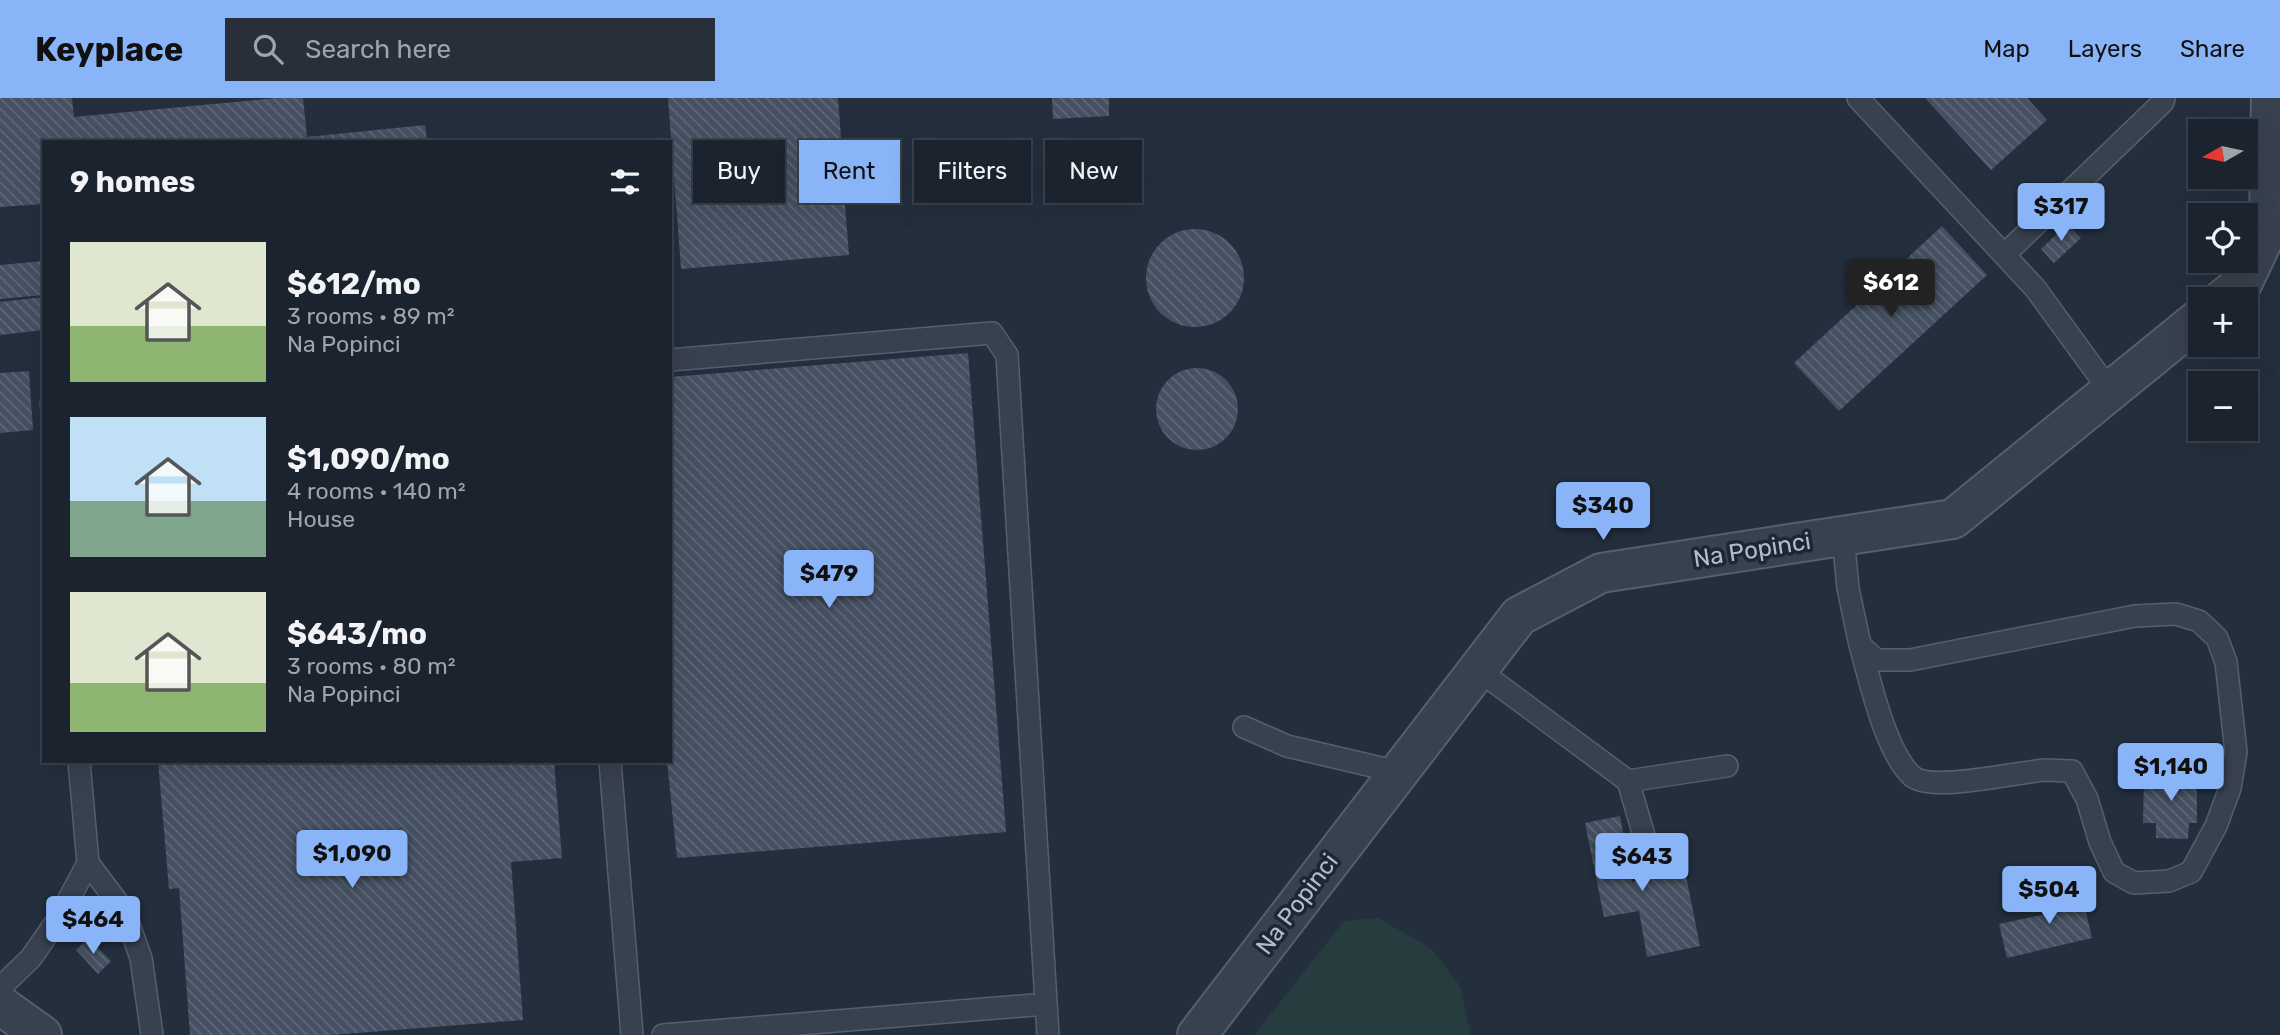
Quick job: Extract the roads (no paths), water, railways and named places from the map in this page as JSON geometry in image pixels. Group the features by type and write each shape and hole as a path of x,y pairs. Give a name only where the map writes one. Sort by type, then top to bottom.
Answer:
{"street":[{"path":"2238,287 2269,228 2271,98"},
{"name":"Na Popinci","path":"1197,1035 1519,616 1601,573 1953,519 2188,328"},
{"path":"0,1005 42,1035"}],"lane":[{"path":"1858,98 2035,288 2110,391"},
{"path":"2004,255 2163,102 2164,98"},
{"path":"672,360 992,333 1007,355 1048,1035"},
{"path":"1843,536 1848,588 1860,645 1878,713 1898,756 1913,777 1934,783 2045,770 2072,771 2087,799 2100,842 2115,872 2134,883 2169,881 2191,872 2216,826 2230,788 2236,752 2226,662 2217,638 2199,621 2176,614 2135,616 1910,660 1876,660 1860,645"},
{"path":"1477,669 1628,781 1651,859"},
{"path":"1244,727 1287,746 1398,772"},
{"path":"79,763 88,863 124,911 141,958 152,1035"},
{"path":"610,763 632,1035"},
{"path":"1628,781 1727,766"},
{"path":"0,988 31,958 60,916 88,863"},
{"path":"663,1035 1046,1004"}]}
